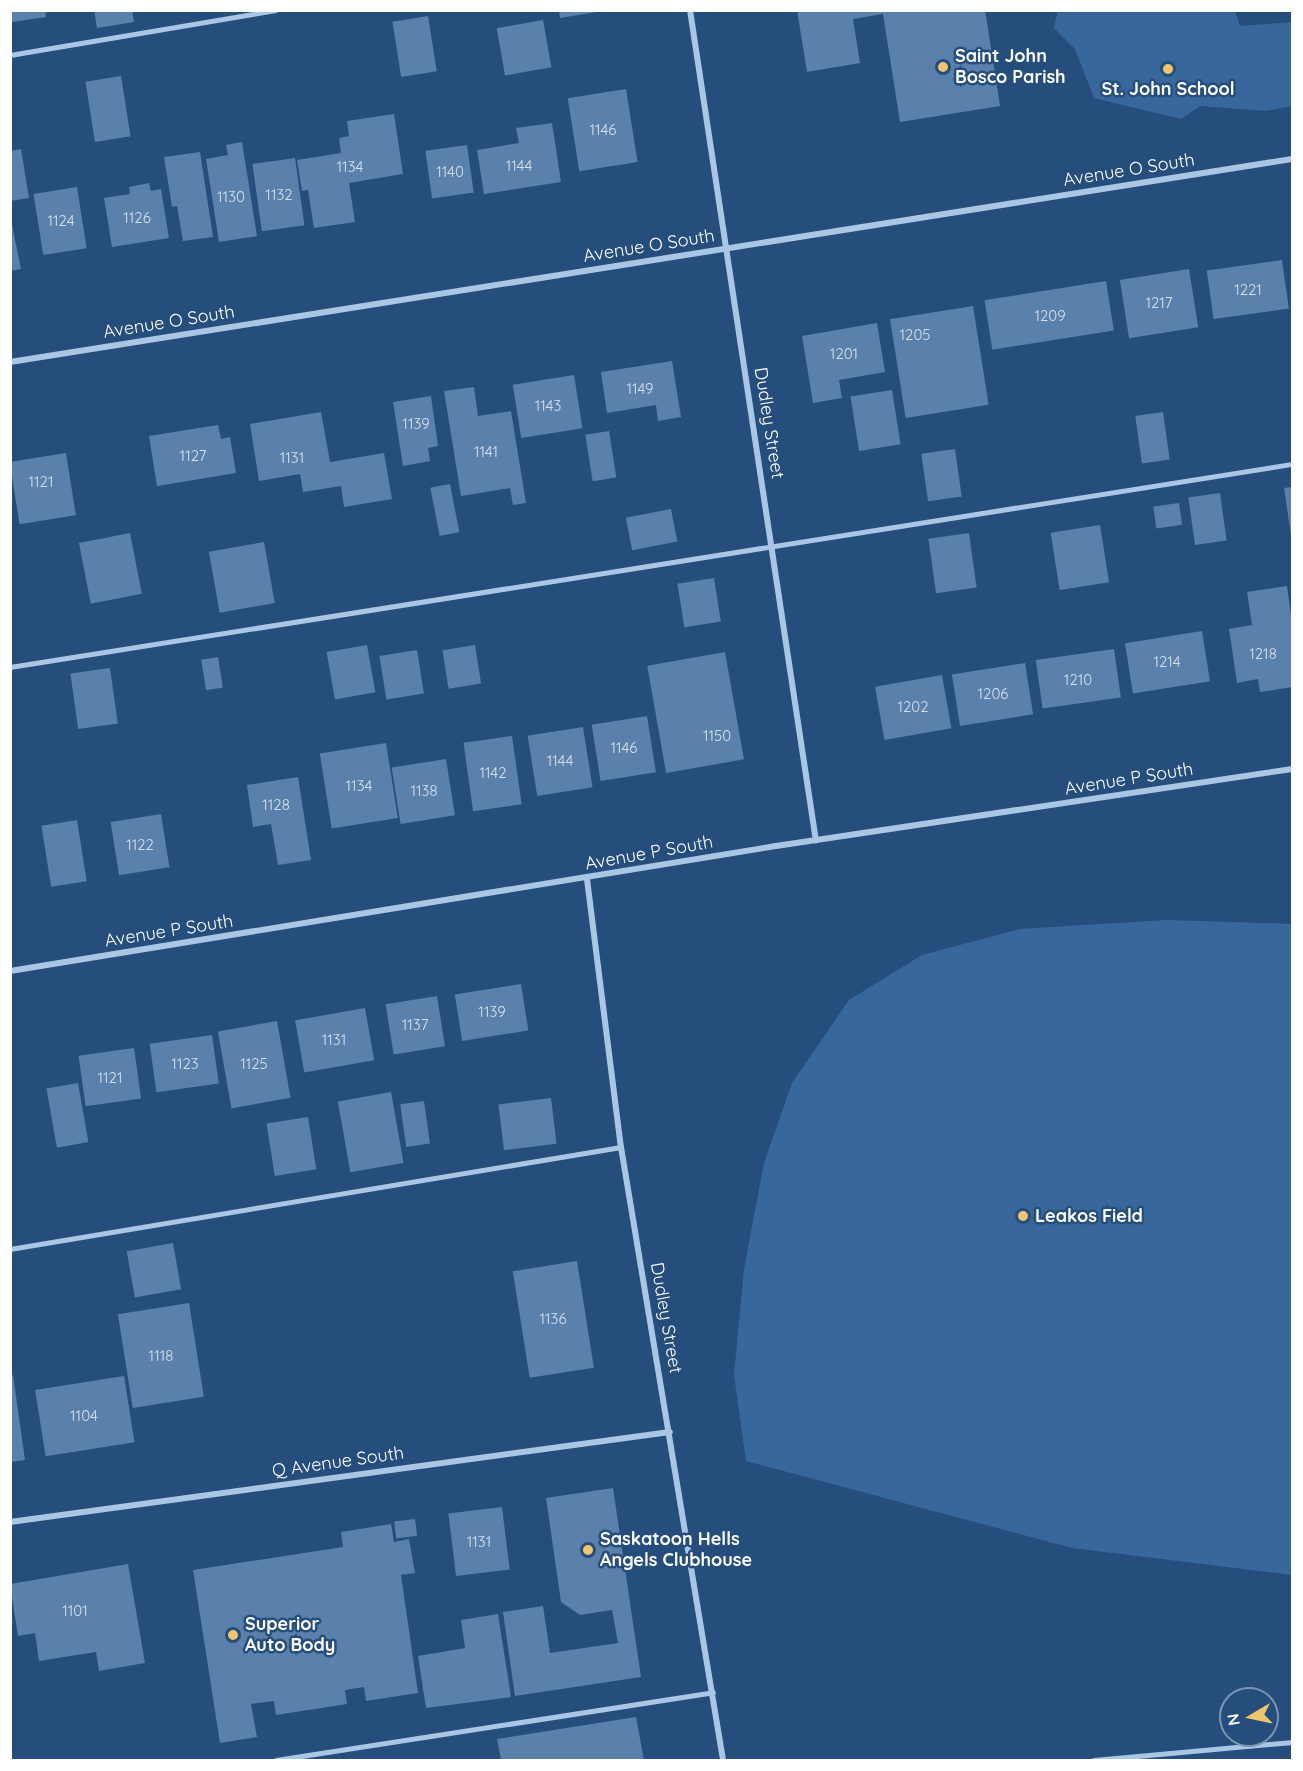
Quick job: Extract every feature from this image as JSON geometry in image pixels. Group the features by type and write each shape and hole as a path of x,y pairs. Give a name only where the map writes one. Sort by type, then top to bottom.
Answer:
{"street":[{"name":"Dudley Street","path":"690,10 816,841"},
{"name":"Avenue O South","path":"10,362 1293,159"},
{"name":"Avenue P South","path":"10,971 816,841 1293,769"},
{"name":"Dudley Street","path":"587,879 621,1147 723,1761"},
{"name":"Q Avenue South","path":"10,1522 670,1432"}],"lane":[{"path":"10,55 275,10"},
{"path":"10,667 1293,465"},
{"path":"10,1249 621,1147"},
{"path":"276,1761 713,1692"},
{"path":"1094,1761 1293,1742"}],"shaded area":[{"name":"St. John School","path":"1058,10 1235,10 1240,26 1292,22 1292,106 1266,111 1200,106 1181,119 1094,98 1075,49 1054,28"},
{"name":"Leakos Field","path":"1166,920 1292,924 1292,1575 1072,1548 746,1461 734,1375 744,1269 764,1163 792,1083 849,1000 922,955 1020,929"}],"building":[{"path":"10,10 45,10 46,17 12,22"},
{"path":"94,10 132,10 134,22 97,28"},
{"path":"559,10 596,10 597,12 560,18"},
{"name":"Saint John Bosco Parish","path":"797,10 985,10 1000,106 900,122 883,14 853,19 860,63 807,72"},
{"path":"428,16 437,71 401,77 392,22"},
{"path":"543,20 551,67 505,75 497,28"},
{"path":"121,76 131,136 95,142 85,82"},
{"path":"626,89 638,162 579,171 568,98"},
{"path":"394,114 403,174 349,183 355,222 314,228 308,190 302,191 297,160 341,153 339,138 349,136 347,121"},
{"path":"552,123 561,182 484,194 477,150 519,143 516,128"},
{"path":"242,142 257,236 219,242 206,159 228,155 226,145"},
{"path":"467,145 474,193 432,198 425,151"},
{"path":"21,149 29,198 10,201 10,151"},
{"path":"200,152 213,237 183,241 177,206 172,207 164,157"},
{"path":"295,158 304,225 262,231 252,164"},
{"path":"149,183 151,191 161,189 169,238 112,247 104,198 130,194 129,187"},
{"path":"77,187 87,248 43,255 34,194"},
{"path":"10,215 21,269 10,271"},
{"path":"1282,260 1289,309 1214,319 1207,271"},
{"path":"1189,269 1198,327 1129,338 1120,280"},
{"path":"1106,281 1114,330 992,350 985,300"},
{"path":"973,306 989,405 906,418 890,319"},
{"path":"877,323 885,372 839,380 842,398 813,403 802,336"},
{"path":"672,361 681,417 658,421 656,405 607,413 601,372"},
{"path":"574,375 582,428 521,438 513,385"},
{"path":"474,387 478,416 511,411 526,503 513,505 510,488 461,496 444,391"},
{"path":"892,390 901,444 859,451 851,397"},
{"path":"431,396 438,446 428,448 430,461 403,466 393,402"},
{"path":"321,412 330,462 384,453 392,499 344,507 341,486 303,492 300,474 259,481 250,424"},
{"path":"1163,412 1170,460 1142,463 1135,416"},
{"path":"218,425 221,439 230,437 236,473 157,486 149,436"},
{"path":"609,431 616,477 593,481 585,435"},
{"path":"955,449 962,497 928,501 921,454"},
{"path":"66,453 76,515 20,524 10,462"},
{"path":"450,484 459,532 440,536 430,488"},
{"path":"1292,487 1292,535 1291,535 1284,488"},
{"path":"1220,493 1227,541 1195,545 1188,497"},
{"path":"1179,503 1182,525 1156,528 1153,507"},
{"path":"671,509 677,541 632,550 626,518"},
{"path":"1100,525 1109,582 1060,590 1051,533"},
{"path":"130,533 142,594 91,604 79,543"},
{"path":"969,533 977,587 936,593 928,539"},
{"path":"264,542 275,603 220,613 209,552"},
{"path":"714,578 721,621 684,627 677,584"},
{"path":"1287,586 1292,623 1292,687 1260,692 1258,679 1237,683 1229,629 1252,625 1247,592"},
{"path":"1202,631 1210,681 1133,694 1125,643"},
{"path":"367,645 375,692 335,699 327,652"},
{"path":"475,645 481,684 449,689 442,650"},
{"path":"1114,649 1121,698 1043,709 1036,660"},
{"path":"417,650 424,693 386,699 379,656"},
{"path":"725,652 744,759 666,773 647,666"},
{"path":"218,657 223,688 206,690 201,660"},
{"path":"1025,663 1033,714 960,726 952,675"},
{"path":"110,668 118,723 78,729 70,674"},
{"path":"942,675 951,728 884,740 875,687"},
{"path":"647,716 656,772 601,781 592,725"},
{"path":"583,727 593,787 537,796 528,736"},
{"path":"512,736 522,804 473,811 463,743"},
{"path":"386,743 398,818 332,829 320,753"},
{"path":"446,759 455,815 401,824 392,768"},
{"path":"298,777 311,860 278,865 271,824 253,827 247,785"},
{"path":"161,814 169,867 119,875 111,822"},
{"path":"77,820 87,881 51,887 41,826"},
{"path":"521,984 528,1030 462,1041 455,994"},
{"path":"437,996 445,1046 394,1055 386,1004"},
{"path":"365,1008 374,1060 304,1073 295,1020"},
{"path":"277,1021 291,1098 231,1108 218,1031"},
{"path":"212,1035 219,1084 156,1092 150,1044"},
{"path":"134,1048 141,1099 86,1106 79,1056"},
{"path":"78,1083 88,1142 57,1148 46,1089"},
{"path":"391,1092 404,1163 350,1172 338,1101"},
{"path":"551,1098 557,1144 504,1150 498,1104"},
{"path":"424,1101 430,1144 406,1147 400,1104"},
{"path":"308,1117 316,1169 275,1176 267,1124"},
{"path":"173,1243 181,1289 135,1297 127,1251"},
{"path":"577,1261 594,1368 530,1378 513,1271"},
{"path":"189,1303 204,1397 133,1408 118,1314"},
{"path":"13,1375 25,1460 10,1462 10,1376"},
{"path":"124,1376 134,1442 46,1456 35,1390"},
{"name":"Saskatoon Hells Angels Clubhouse","path":"613,1488 641,1677 515,1696 503,1612 543,1606 550,1653 618,1643 612,1610 580,1615 561,1602 546,1498"},
{"path":"502,1507 510,1570 456,1576 448,1514"},
{"path":"415,1519 417,1536 396,1538 394,1522"},
{"path":"391,1524 394,1542 409,1539 415,1573 401,1575 418,1693 366,1701 364,1687 345,1690 347,1704 276,1715 274,1701 251,1704 257,1737 220,1743 193,1570 343,1547 341,1532"},
{"path":"128,1564 145,1663 99,1671 96,1652 39,1661 35,1633 18,1636 10,1584"},
{"path":"498,1614 511,1697 426,1708 418,1656 465,1648 461,1620"},
{"path":"636,1717 644,1760 501,1760 497,1739"}],"place":[{"name":"Saint John Bosco Parish","path":"943,67"},
{"name":"St. John School","path":"1168,69"},
{"name":"Leakos Field","path":"1023,1216"},
{"name":"Saskatoon Hells Angels Clubhouse","path":"588,1550"},
{"name":"Superior Auto Body","path":"233,1635"}]}
